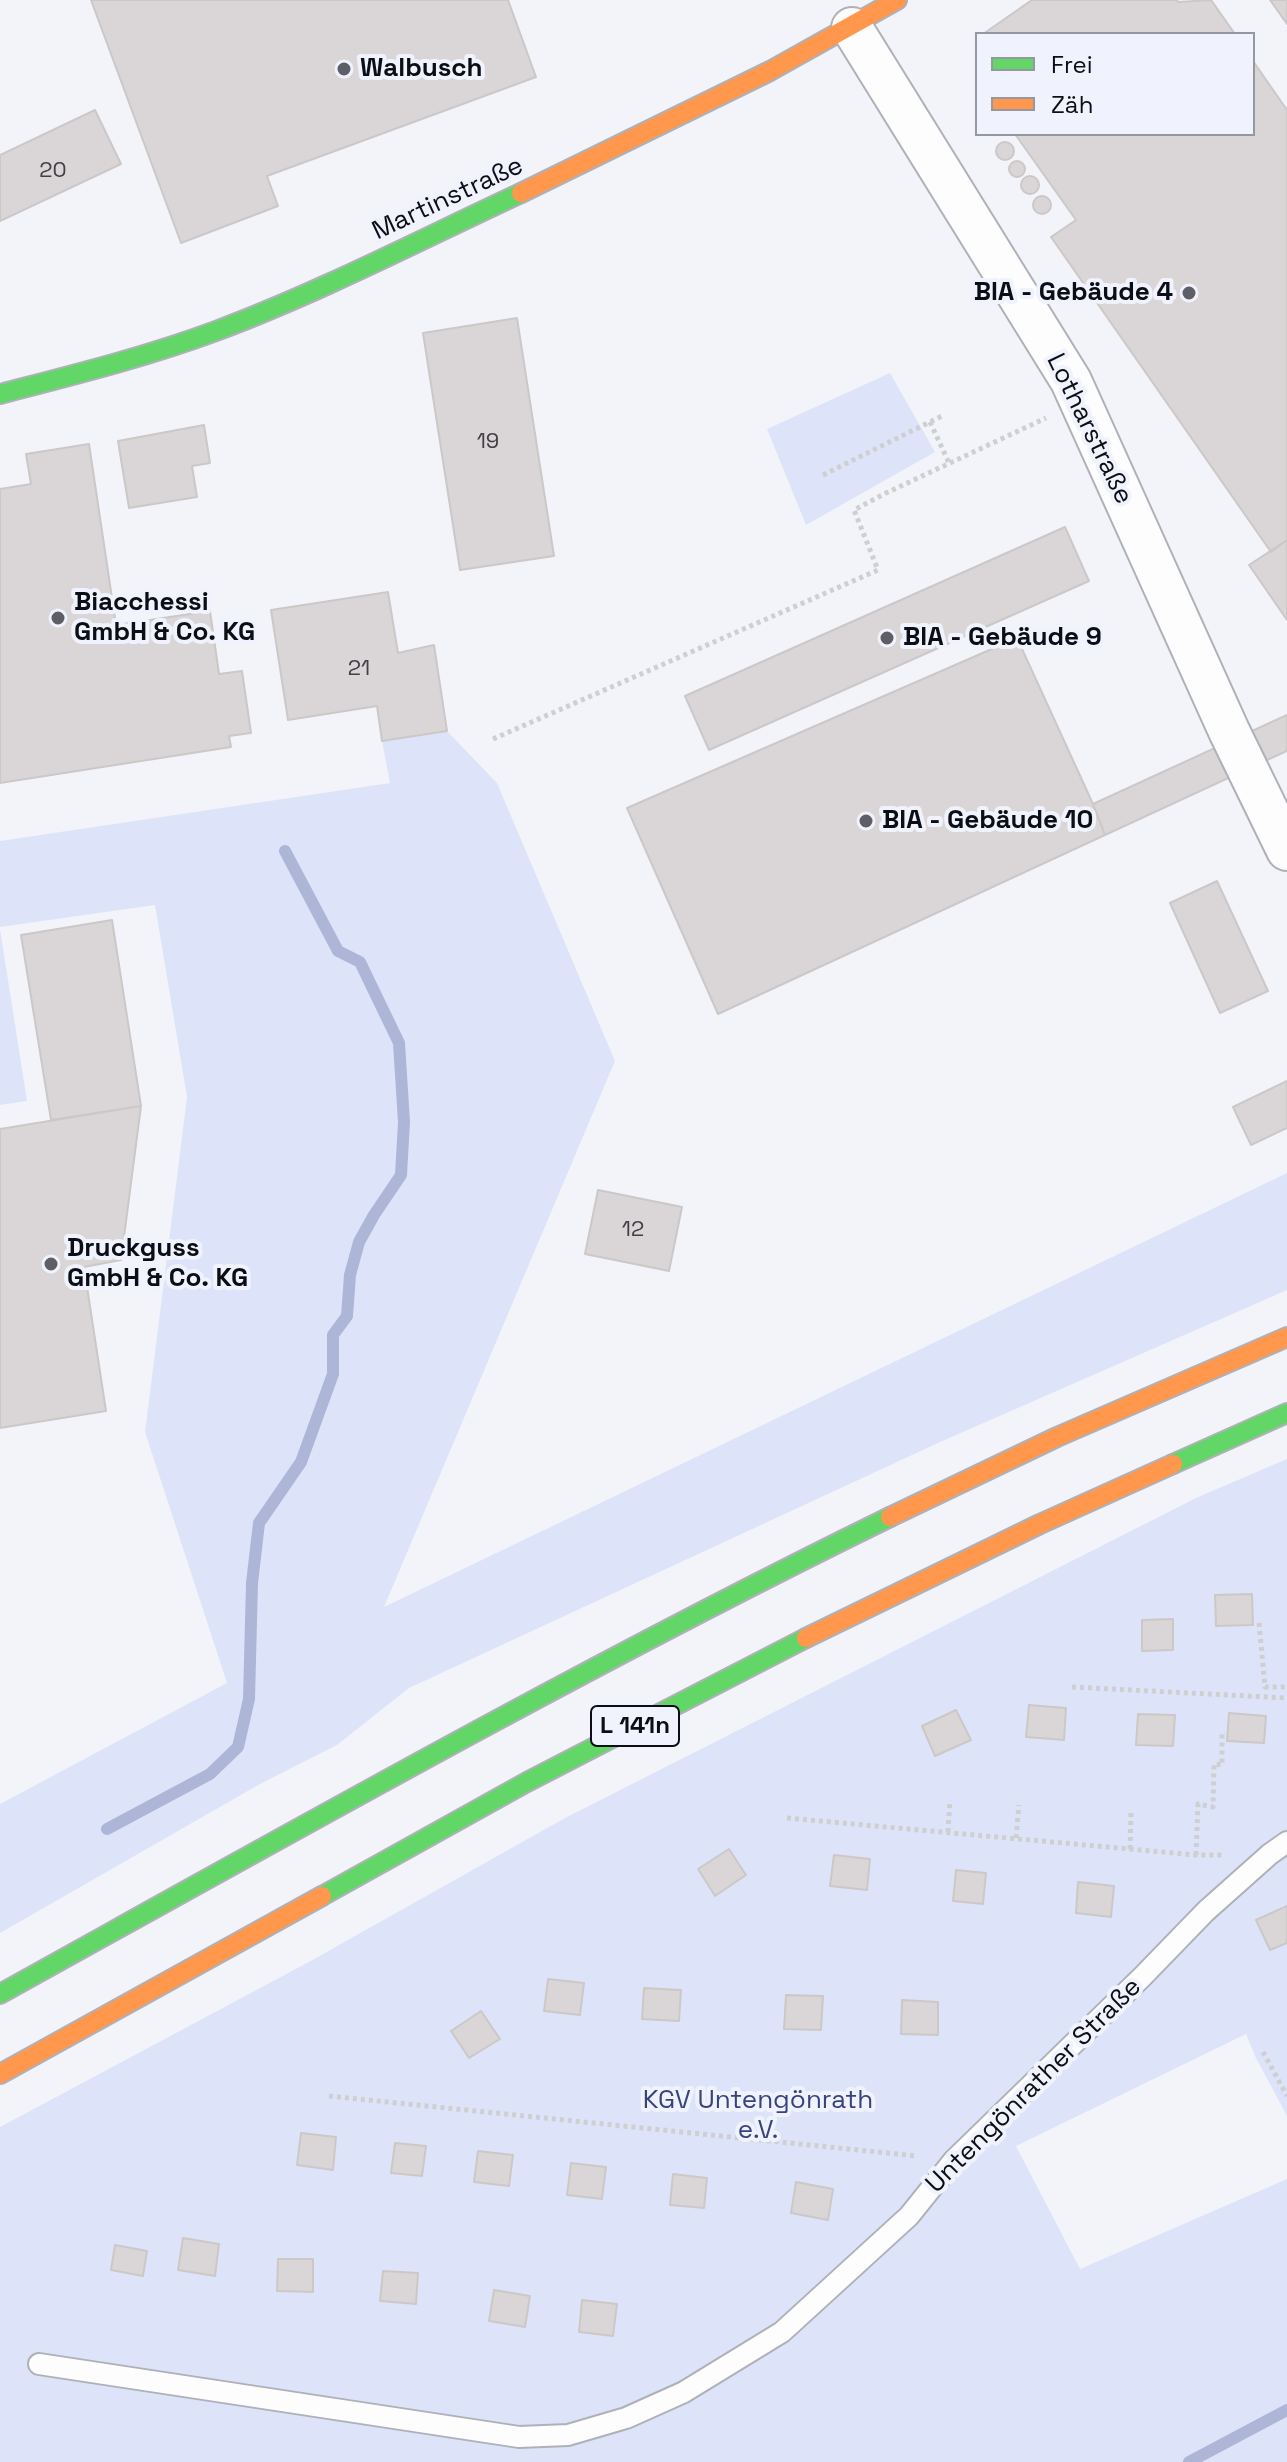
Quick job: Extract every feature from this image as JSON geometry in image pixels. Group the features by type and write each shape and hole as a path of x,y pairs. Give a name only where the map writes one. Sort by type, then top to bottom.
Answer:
{"main road":[{"name":"Martinstraße","path":"0,394 192,339 348,276 603,156 852,28 897,0"},
{"name":"L 141n","path":"0,1994 349,1800 736,1595 983,1472 1287,1337"},
{"name":"L 141n","path":"0,2074 527,1782 773,1654 1040,1524 1287,1413"}],"street":[{"name":"Lotharstraße","path":"852,28 1071,381 1229,731 1287,850"}],"lane":[{"name":"Untengönrather Straße","path":"39,2364 519,2437 568,2435 626,2418 684,2392 782,2332 909,2216 954,2160 1206,1911 1279,1848"}],"path":[{"path":"493,739 878,570 854,510 1080,402"},
{"path":"823,475 944,415"},
{"path":"930,422 949,463"},
{"path":"1259,1623 1265,1687 1287,1687"},
{"path":"1072,1687 1287,1698"},
{"path":"1196,1855 1198,1804 1213,1807 1214,1764 1222,1765 1222,1731"},
{"path":"948,1832 950,1800"},
{"path":"1016,1838 1019,1805"},
{"path":"1130,1849 1131,1813"},
{"path":"787,1818 1196,1855 1279,1848"},
{"path":"1263,2052 1287,2096"},
{"path":"329,2096 954,2160"}],"green space":[{"path":"890,373 935,452 806,525 767,429"},
{"path":"447,731 497,783 615,1061 384,1607 1287,1173 1287,1290 938,1443 409,1688 337,1745 260,1784 0,1933 0,1804 227,1683 145,1432 187,1097 155,905 0,927 0,841 390,783 382,741"},
{"path":"0,929 27,1101 0,1105"},
{"name":"KGV Untengönrath e.V.","path":"1287,1459 1287,2116 1246,2034 1016,2146 1080,2269 1287,2179 1287,2462 0,2462 0,2127 307,1963 565,1818 1196,1498"}],"building":[{"path":"91,0 508,0 536,77 267,176 278,206 181,243"},
{"path":"1032,0 1211,0 1234,32 986,32"},
{"path":"1270,0 1287,0 1287,24"},
{"name":"BIA - Gebäude 4","path":"1255,64 1287,110 1287,540 1271,552 1051,237 1076,220 1016,136 1255,136"},
{"path":"95,110 121,164 0,221 0,155"},
{"path":"1005,142 1014,151 1005,160 996,151"},
{"path":"1014,161 1020,161 1025,169 1023,175 1014,177 1009,172 1009,166"},
{"path":"1030,176 1039,185 1030,194 1021,185"},
{"path":"1042,196 1051,205 1042,214 1033,205"},
{"path":"517,318 554,556 460,570 423,333"},
{"path":"204,425 210,463 192,466 197,497 129,508 118,441"},
{"name":"Biacchessi GmbH & Co. KG","path":"89,444 116,625 210,611 219,674 242,671 251,733 229,736 231,747 0,783 0,489 31,484 26,454"},
{"name":"BIA - Gebäude 9","path":"1065,527 1089,581 709,750 685,696"},
{"path":"1287,540 1287,620 1249,565"},
{"path":"388,592 398,653 434,645 447,731 382,741 377,706 288,720 271,610"},
{"name":"BIA - Gebäude 10","path":"1017,638 1105,835 718,1014 627,808"},
{"path":"1287,715 1287,751 1105,835 1093,804"},
{"path":"1217,881 1268,991 1220,1013 1170,903"},
{"path":"112,920 141,1106 51,1120 21,935"},
{"path":"1287,1081 1287,1128 1251,1145 1233,1107"},
{"name":"Druckguss GmbH & Co. KG","path":"141,1106 121,1260 84,1267 106,1411 0,1428 0,1129"},
{"path":"598,1190 682,1207 669,1271 585,1254"},
{"path":"1252,1594 1253,1625 1216,1626 1215,1595"},
{"path":"1173,1619 1173,1650 1142,1651 1142,1620"},
{"path":"1029,1705 1066,1708 1064,1740 1026,1737"},
{"path":"956,1710 971,1740 935,1756 922,1726"},
{"path":"1229,1713 1266,1716 1264,1743 1227,1741"},
{"path":"1138,1714 1175,1715 1173,1746 1136,1745"},
{"path":"729,1849 746,1875 715,1896 698,1869"},
{"path":"834,1855 870,1859 867,1890 830,1886"},
{"path":"956,1870 986,1873 983,1904 953,1901"},
{"path":"1078,1882 1114,1886 1111,1917 1076,1913"},
{"path":"1287,1906 1287,1943 1270,1950 1256,1920"},
{"path":"548,1979 584,1983 580,2015 544,2011"},
{"path":"644,1988 681,1990 679,2021 642,2019"},
{"path":"786,1995 823,1996 821,2030 784,2029"},
{"path":"902,2000 938,2002 938,2035 901,2034"},
{"path":"481,2011 500,2039 469,2058 451,2031"},
{"path":"301,2133 336,2137 333,2170 297,2165"},
{"path":"395,2143 426,2146 422,2176 391,2173"},
{"path":"478,2151 513,2155 509,2186 474,2182"},
{"path":"571,2163 606,2167 602,2199 567,2195"},
{"path":"673,2174 707,2178 704,2208 670,2205"},
{"path":"796,2182 833,2189 828,2220 791,2213"},
{"path":"183,2238 219,2244 215,2276 178,2270"},
{"path":"115,2245 147,2251 143,2276 111,2270"},
{"path":"278,2259 313,2259 313,2292 277,2291"},
{"path":"383,2271 418,2273 416,2304 380,2301"},
{"path":"494,2290 530,2296 525,2327 489,2321"},
{"path":"582,2300 617,2304 613,2336 579,2332"}],"waterway":[{"path":"107,1829 210,1774 238,1747 249,1699 252,1583 259,1523 301,1462 333,1374 333,1335 347,1316 350,1275 359,1242 401,1175 404,1122 399,1043 360,962 338,951 285,851"},
{"path":"1189,2462 1287,2410"}],"traffic: fast":[{"path":"0,394 136,357 255,316 521,193"},
{"path":"1173,1464 1287,1413"},
{"path":"0,1994 553,1690 890,1517"},
{"path":"322,1896 527,1782 806,1638"}],"traffic: slow":[{"path":"521,193 770,71 897,0"},
{"path":"890,1517 1057,1437 1287,1337"},
{"path":"806,1638 1040,1524 1173,1464"},
{"path":"0,2074 322,1896"}],"place":[{"name":"Walbusch","path":"344,69"},
{"name":"BIA - Gebäude 4","path":"1189,293"},
{"name":"Biacchessi GmbH & Co. KG","path":"58,618"},
{"name":"BIA - Gebäude 9","path":"887,638"},
{"name":"BIA - Gebäude 10","path":"866,821"},
{"name":"Druckguss GmbH & Co. KG","path":"51,1264"}]}
